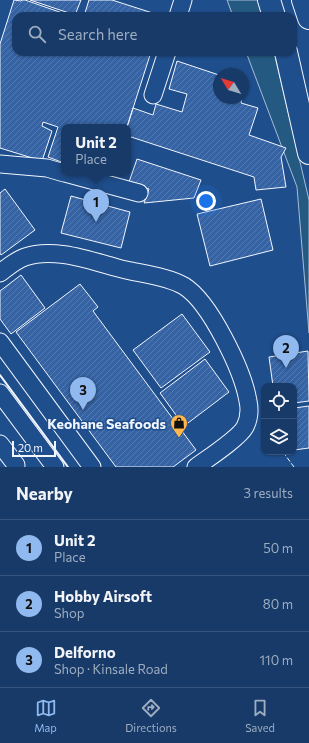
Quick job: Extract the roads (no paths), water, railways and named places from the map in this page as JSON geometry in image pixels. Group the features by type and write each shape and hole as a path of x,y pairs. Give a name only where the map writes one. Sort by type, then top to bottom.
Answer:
{"highway":[{"path":"269,0 273,12"},
{"path":"303,0 309,18"},
{"path":"287,56 309,154"}],"street":[{"path":"179,12 182,0"},
{"path":"153,95 166,56"},
{"path":"0,164 47,168 61,172"},
{"path":"75,176 139,193"},
{"path":"0,273 26,256 53,254 87,260 154,276 178,283 192,292 206,308 223,337 242,379 249,412 248,422 241,433 196,467"},
{"path":"0,342 92,467"},
{"path":"0,393 55,467"},
{"path":"0,444 16,465"}],"place":[{"name":"Unit 2","path":"96,222"},
{"name":"Hobby Airsoft","path":"286,368"},
{"name":"Delforno","path":"83,410"},
{"name":"Keohane Seafoods","path":"179,438"}]}
